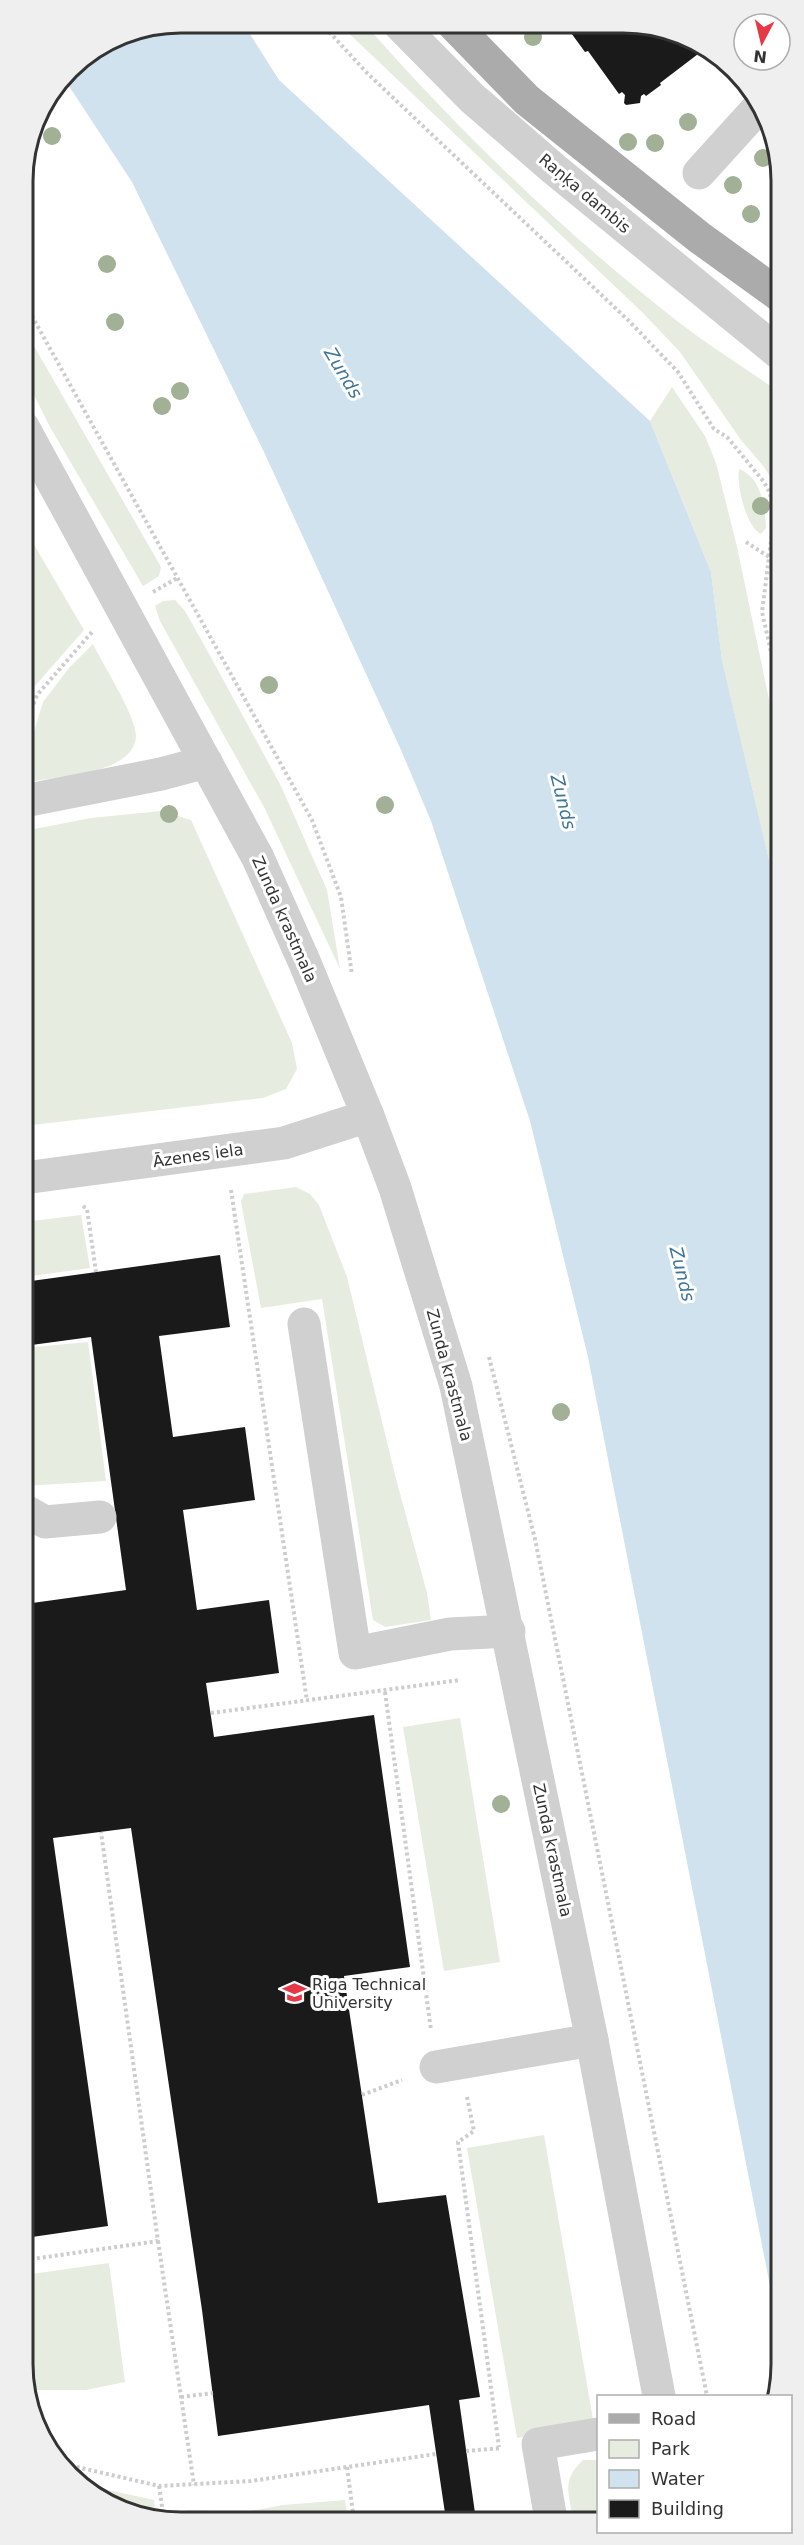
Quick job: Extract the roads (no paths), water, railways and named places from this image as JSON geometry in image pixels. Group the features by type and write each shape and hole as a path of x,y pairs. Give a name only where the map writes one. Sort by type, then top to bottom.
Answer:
{"main road":[{"path":"462,33 527,100 700,238 771,289"}],"street":[{"name":"Raņķa dambis","path":"408,33 472,98 771,348"},
{"path":"699,173 754,112"},
{"name":"Zunda krastmala","path":"33,456 123,608 258,858 368,1116 395,1188 456,1386 509,1631 592,2040 658,2395"},
{"path":"33,799 160,774 206,762"},
{"name":"Āzenes iela","path":"33,1177 284,1143 368,1116"},
{"path":"304,1324 355,1653 450,1634 509,1631"},
{"path":"33,1515 45,1522 100,1517"},
{"path":"448,2065 592,2040"},
{"path":"550,2512 538,2444 597,2434"}],"water":[{"name":"Zunds","path":"171,33 249,33 279,80 650,421 711,572 722,660 771,868 771,2291 588,1357 530,1121 431,821 401,750 264,452 132,182 69,85 76,76 99,58 133,41"}],"place":[{"name":"Riga Technical University","path":"294,1993"}]}
